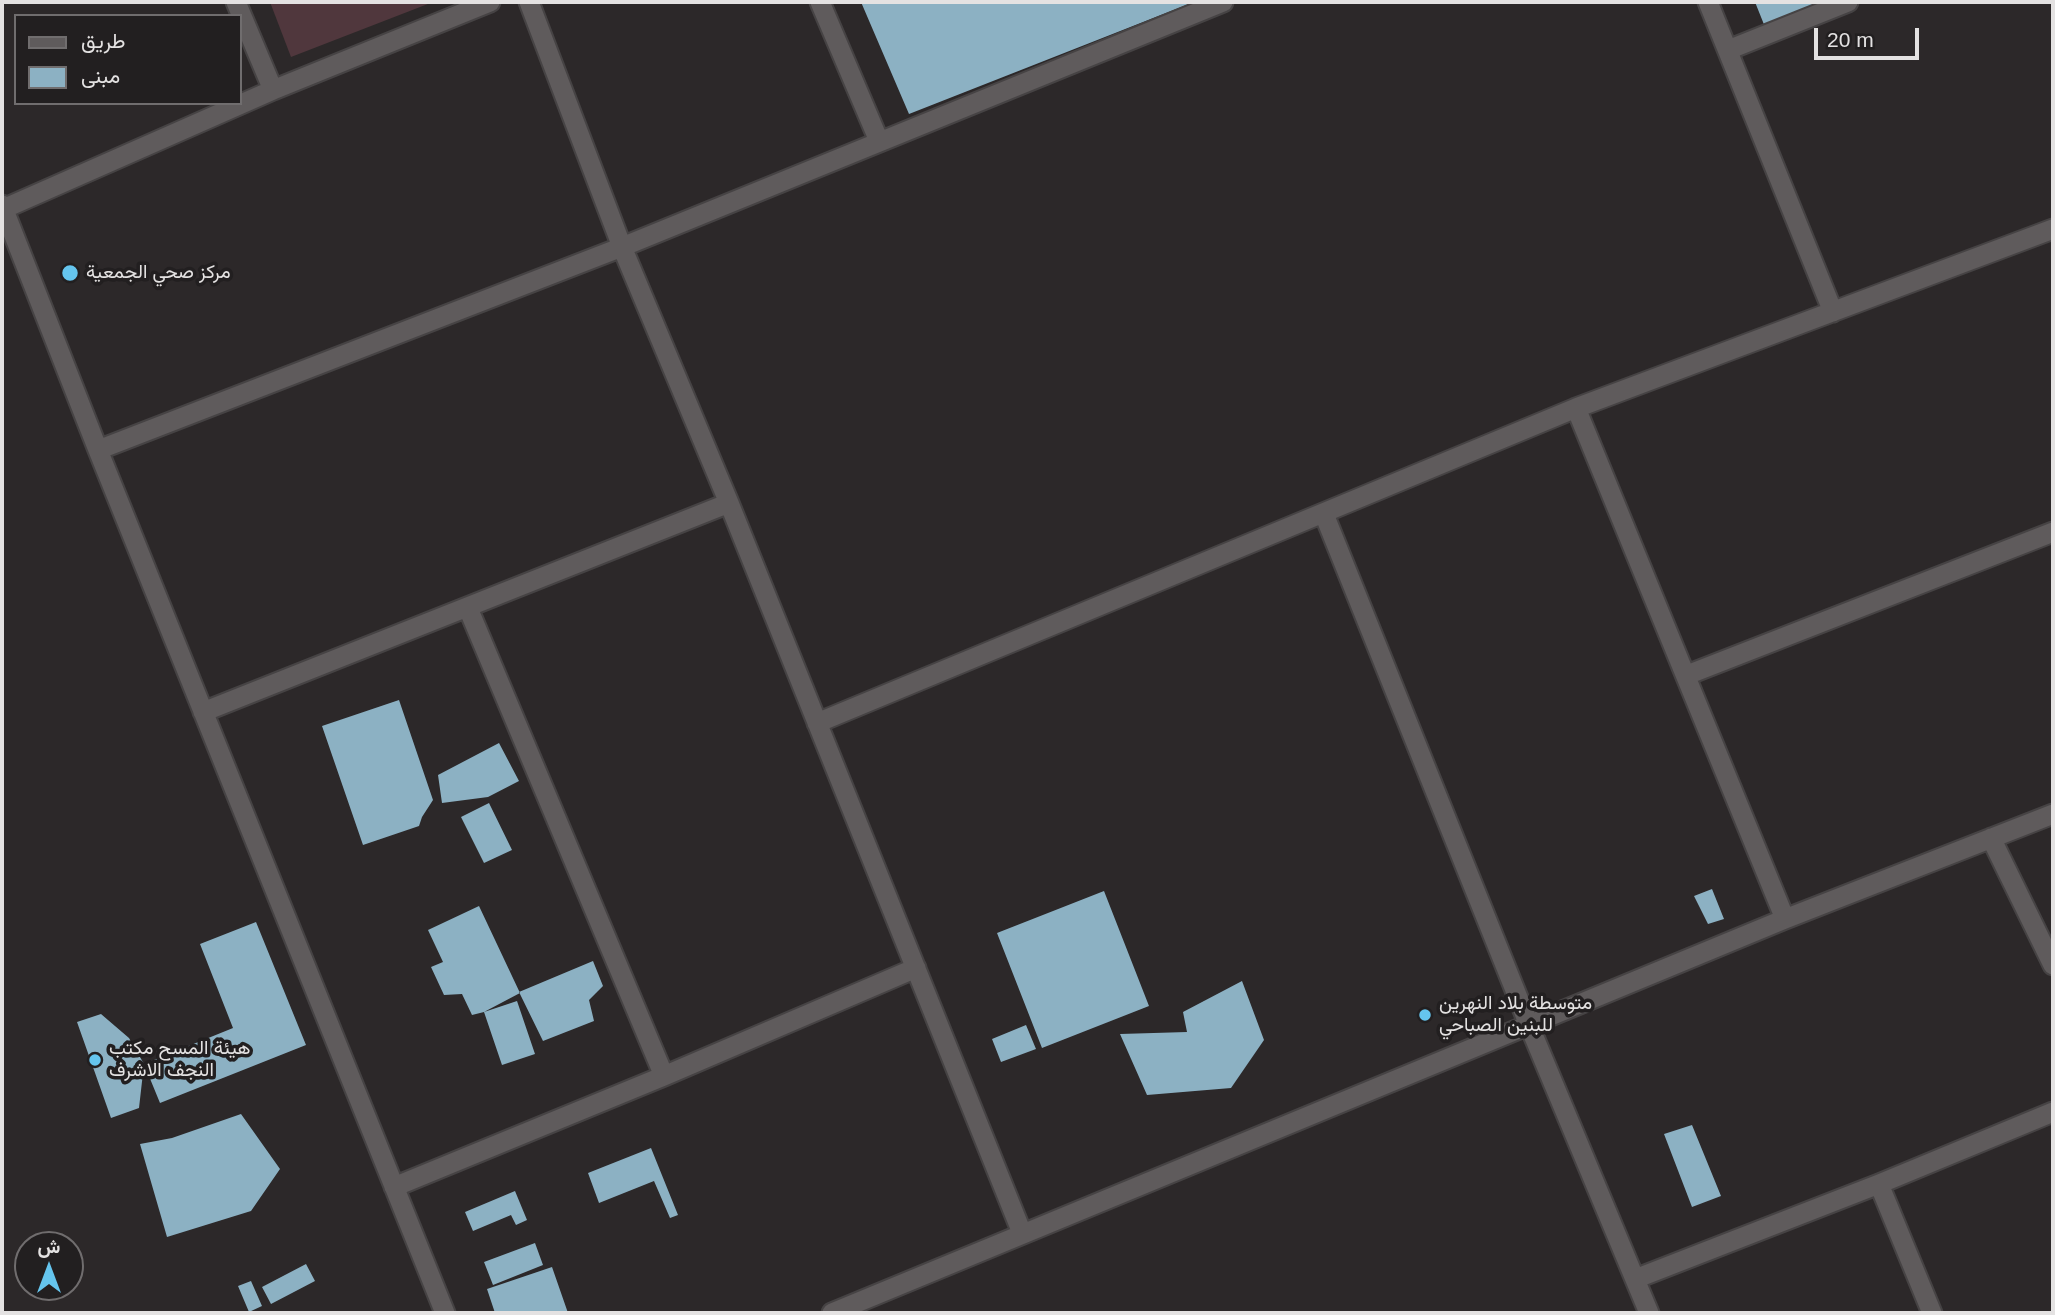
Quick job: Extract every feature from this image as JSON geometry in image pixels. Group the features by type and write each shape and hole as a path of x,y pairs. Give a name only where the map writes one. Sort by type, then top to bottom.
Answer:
{"street":[{"path":"242,104 490,2"},
{"path":"528,2 622,247 729,503 1021,1233"},
{"path":"820,2 879,141"},
{"path":"97,450 622,247 1223,2"},
{"path":"1708,2 1833,312"},
{"path":"1728,50 1849,2"},
{"path":"242,16 274,90"},
{"path":"239,105 2,207 97,450 445,1313"},
{"path":"817,723 1576,408 2053,229"},
{"path":"1576,408 1785,919"},
{"path":"203,712 729,503"},
{"path":"1324,514 1529,1025 1649,1313"},
{"path":"1687,674 2053,532"},
{"path":"468,608 664,1076"},
{"path":"832,1313 1785,919 2053,814"},
{"path":"1991,838 2053,965"},
{"path":"394,1187 916,968"},
{"path":"1635,1279 2053,1112"},
{"path":"1878,1184 1932,1313"}],"shaded area":[{"path":"270,2 433,2 291,57"}],"building":[{"path":"861,2 1194,2 909,114"},
{"path":"1755,2 1827,2 1765,27"},
{"path":"399,700 433,800 419,826 363,845 322,726"},
{"path":"499,743 519,781 488,797 442,803 438,775"},
{"path":"489,803 512,850 484,863 461,817"},
{"path":"1712,889 1724,919 1708,924 1694,896"},
{"path":"1104,891 1149,1006 1042,1048 997,933"},
{"path":"479,906 520,993 484,1012 472,1015 462,994 444,995 431,967 443,962 428,930"},
{"path":"256,922 306,1045 160,1103 144,1064 233,1028 200,944"},
{"path":"593,961 603,986 589,1000 594,1021 543,1041 519,992"},
{"path":"1242,981 1264,1040 1231,1088 1147,1095 1120,1034 1187,1032 1183,1012"},
{"path":"517,1001 535,1054 502,1065 484,1012"},
{"path":"101,1014 129,1038 144,1064 139,1108 111,1118 77,1022"},
{"path":"1026,1025 1036,1049 1001,1062 992,1039"},
{"path":"241,1114 280,1169 251,1211 167,1237 140,1144 172,1138"},
{"path":"1692,1125 1721,1196 1692,1207 1664,1134"},
{"path":"651,1148 678,1215 670,1218 654,1181 599,1203 588,1173"},
{"path":"515,1191 527,1220 516,1225 511,1215 473,1231 465,1212"},
{"path":"535,1243 543,1265 493,1285 484,1262"},
{"path":"306,1264 315,1281 271,1304 262,1287"},
{"path":"552,1267 568,1313 495,1313 487,1289"},
{"path":"251,1281 262,1306 249,1312 238,1286"}],"place":[{"name":"مركز صحي الجمعية","path":"70,273"},
{"name":"متوسطة بلاد النهرين للبنين الصباحي","path":"1425,1015"},
{"name":"هيئة المسح مكتب النجف الاشرف","path":"95,1060"}]}
